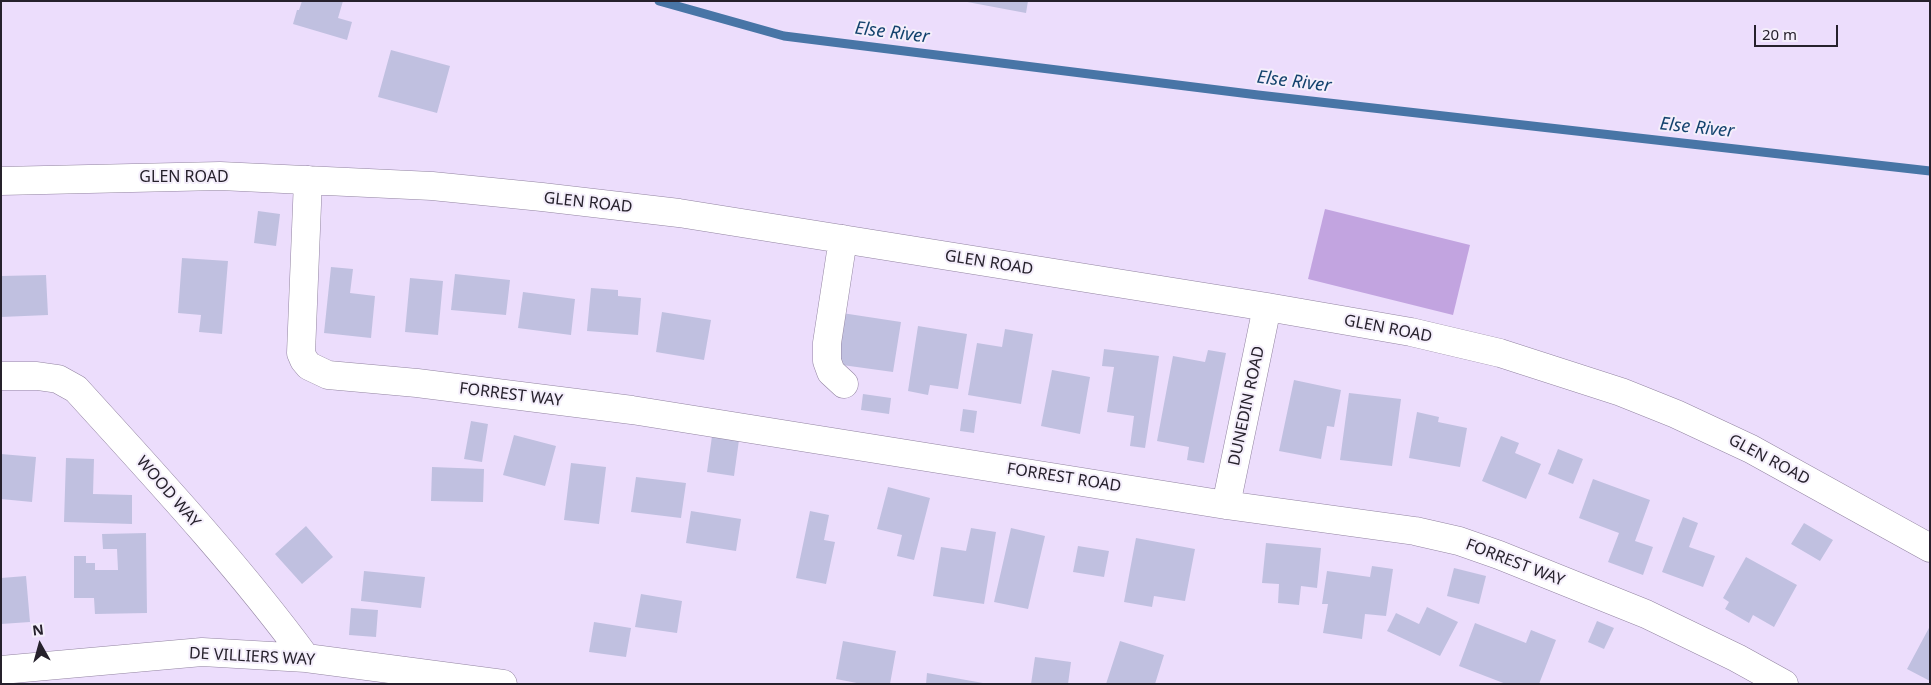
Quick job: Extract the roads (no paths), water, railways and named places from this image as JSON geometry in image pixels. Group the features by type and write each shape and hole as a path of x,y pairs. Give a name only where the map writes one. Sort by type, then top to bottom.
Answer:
{"street":[{"name":"GLEN ROAD","path":"1,182 220,176 432,186 542,197 679,213 1267,307 1411,332 1500,353 1621,392 1676,414 1751,449 1930,548"},
{"name":"FORREST WAY","path":"308,180 301,353 308,366 319,372 328,375 418,383 632,410 901,452"},
{"path":"843,240 827,343 827,361 831,372 844,384"},
{"name":"DUNEDIN ROAD","path":"1226,504 1267,307"},
{"name":"WOOD WAY","path":"1,376 37,376 58,379 76,389 165,487 269,607 306,658"},
{"name":"FORREST ROAD","path":"901,452 1226,504"},
{"name":"FORREST WAY","path":"1226,504 1397,528 1459,541 1499,555 1646,614 1737,658 1784,684"},
{"name":"DE VILLIERS WAY","path":"1,670 202,652 306,658 503,684"}],"waterway":[{"name":"Else River","path":"659,1 784,36 1258,95 1930,171"}]}
